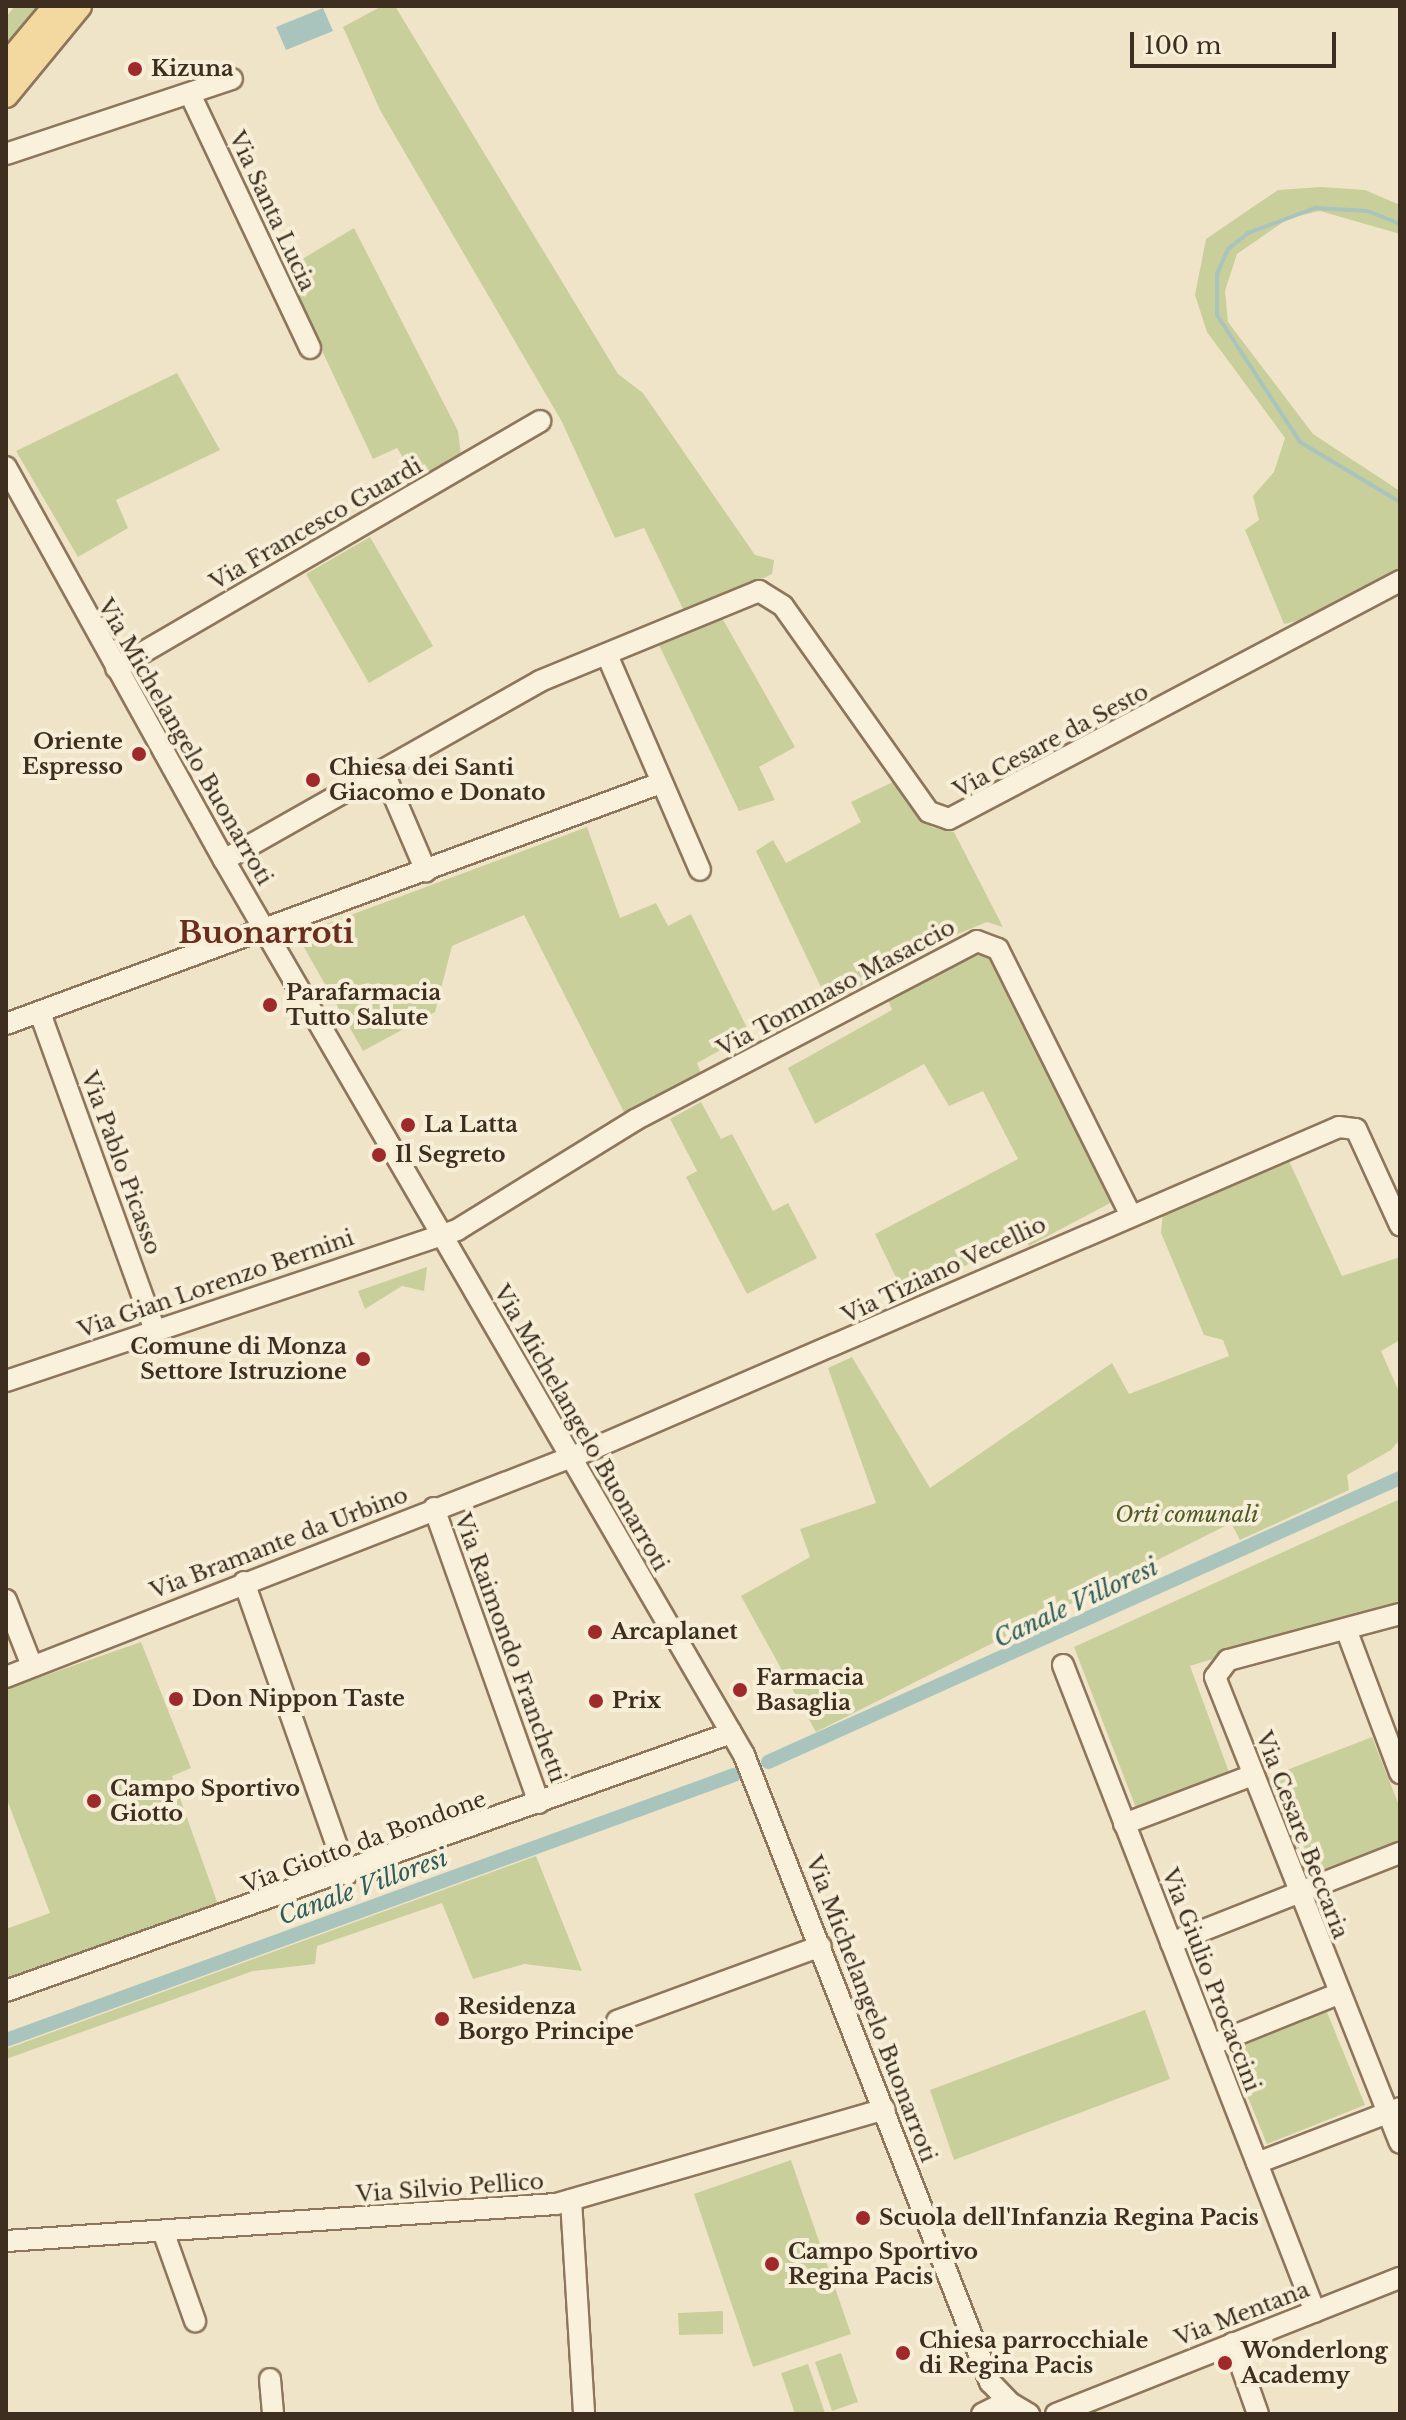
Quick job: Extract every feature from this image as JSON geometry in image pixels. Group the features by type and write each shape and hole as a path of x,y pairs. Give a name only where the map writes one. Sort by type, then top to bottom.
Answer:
{"main road":[{"path":"6,66 56,6"},
{"path":"6,95 79,6"}],"street":[{"path":"6,154 232,79"},
{"name":"Via Santa Lucia","path":"190,94 310,348"},
{"name":"Via Francesco Guardi","path":"116,668 540,421"},
{"name":"Via Michelangelo Buonarroti","path":"6,467 41,540 224,860 731,1733 821,1946 990,2382 1022,2409"},
{"name":"Via Michelangelo Buonarroti","path":"6,493 41,540"},
{"name":"Via Cesare da Sesto","path":"607,655 759,591 783,606 929,812 949,819 1400,581"},
{"path":"224,860 384,773 540,681 607,655 658,784 700,870"},
{"path":"384,773 426,871"},
{"path":"6,1023 265,931 658,784"},
{"name":"Via Tommaso Masaccio","path":"443,1234 635,1120 977,941 998,949 1129,1212"},
{"name":"Via Pablo Picasso","path":"40,1013 155,1331"},
{"name":"Via Tiziano Vecellio","path":"570,1458 1129,1212 1339,1127 1356,1129 1400,1225"},
{"name":"Via Gian Lorenzo Bernini","path":"6,1381 443,1234"},
{"name":"Via Bramante da Urbino","path":"6,1677 434,1508 570,1458"},
{"name":"Via Raimondo Franchetti","path":"434,1508 539,1803"},
{"path":"244,1582 347,1874"},
{"path":"6,1600 32,1666"},
{"path":"1400,1614 1346,1629 1400,1773"},
{"name":"Via Cesare Beccaria","path":"1346,1629 1217,1666 1253,1775 1338,1994 1392,2111 1400,2143"},
{"name":"Via Giulio Procaccini","path":"1063,1665 1315,2312"},
{"name":"Via Giotto da Bondone","path":"9,1991 347,1874 731,1733"},
{"path":"1124,1824 1253,1775"},
{"path":"1171,1943 1400,1853"},
{"path":"617,2021 821,1946"},
{"path":"1211,2045 1338,1994"},
{"name":"Via Silvio Pellico","path":"6,2241 571,2200 885,2109"},
{"path":"1257,2163 1392,2111"},
{"path":"571,2200 584,2414"},
{"path":"163,2231 195,2321"},
{"name":"Via Mentana","path":"1022,2409 1057,2413 1400,2278"},
{"path":"1233,2343 1258,2414"},
{"path":"270,2379 273,2414"},
{"name":"Via Michelangelo Buonarroti","path":"984,2412 990,2382"},
{"path":"984,2412 1022,2409"}],"green space":[{"path":"15,6 45,6 6,52 6,17"},
{"path":"382,6 395,6 618,374 643,393 755,555 774,560 772,574 686,615 644,528 615,538 562,422 380,110 343,27"},
{"path":"1321,187 1365,190 1400,205 1400,234 1320,211 1289,218 1237,254 1225,291 1228,322 1313,434 1400,491 1400,572 1314,617 1284,624 1245,530 1259,520 1253,496 1274,472 1285,438 1207,332 1195,295 1206,239 1278,190"},
{"path":"354,228 458,431 461,456 419,483 397,448 373,459 284,270"},
{"path":"177,373 220,450 116,500 128,528 78,557 16,451"},
{"path":"370,537 433,646 369,683 306,574"},
{"path":"721,616 795,747 759,767 775,800 739,811 658,643"},
{"path":"895,781 932,827 954,832 1003,927 987,922 938,942 829,1004 756,851 773,840 786,863 861,822 851,802"},
{"path":"587,827 620,918 656,903 668,926 691,914 750,1034 697,1063 702,1076 627,1118 524,915 452,946 435,1012 363,1051 297,935"},
{"path":"975,953 989,956 1114,1201 1029,1246 1025,1238 904,1294 875,1234 1018,1159 983,1091 949,1106 924,1064 815,1124 788,1068 892,1010 887,997"},
{"path":"701,1102 721,1139 732,1134 773,1211 788,1203 817,1258 747,1294 686,1177 697,1171 670,1119"},
{"name":"Orti comunali","path":"1289,1161 1342,1276 1400,1257 1400,1340 1381,1351 1400,1394 1400,1439 1391,1450 1347,1475 1349,1490 1240,1540 1231,1523 816,1732 741,1596 810,1557 800,1529 876,1503 828,1368 852,1357 930,1488 1112,1363 1129,1394 1229,1356 1223,1340 1204,1335 1161,1233 1163,1212 1178,1197"},
{"path":"427,1267 424,1291 402,1286 365,1309 358,1291"},
{"path":"1400,1499 1400,1601 1190,1666 1229,1772 1136,1808 1074,1647"},
{"name":"Campo Sportivo Giotto","path":"141,1642 191,1768 172,1776 220,1910 17,1980 6,1976 6,1929 50,1913 6,1797 6,1689"},
{"path":"1372,1737 1400,1808 1400,1840 1308,1875 1269,1777"},
{"path":"536,1856 582,1971 524,1964 473,1979 442,1903 317,1946 315,1964 253,1971 6,2059 6,2049"},
{"path":"1145,2010 1170,2079 954,2160 930,2090"},
{"path":"1327,2012 1365,2105 1267,2144 1229,2051"},
{"name":"Campo Sportivo Regina Pacis","path":"791,2160 851,2334 753,2367 694,2194"},
{"path":"723,2311 723,2334 679,2335 678,2313"},
{"path":"841,2353 858,2402 832,2411 815,2362"},
{"path":"808,2364 825,2413 822,2414 795,2414 781,2373"}],"water":[{"path":"323,8 333,31 286,50 276,27"}],"waterway":[{"path":"1400,224 1368,211 1315,208 1248,233 1228,249 1217,274 1217,315 1300,442 1400,502"},
{"name":"Canale Villoresi","path":"768,1762 1400,1478"},
{"name":"Canale Villoresi","path":"6,2040 734,1775"}],"place":[{"name":"Kizuna","path":"135,69"},
{"name":"Oriente Espresso","path":"139,754"},
{"name":"Chiesa dei Santi Giacomo e Donato","path":"313,780"},
{"name":"Parafarmacia Tutto Salute","path":"270,1005"},
{"name":"La Latta","path":"408,1125"},
{"name":"Il Segreto","path":"379,1155"},
{"name":"Comune di Monza Settore Istruzione","path":"363,1359"},
{"name":"Arcaplanet","path":"595,1632"},
{"name":"Farmacia Basaglia","path":"740,1690"},
{"name":"Don Nippon Taste","path":"176,1699"},
{"name":"Prix","path":"596,1701"},
{"name":"Campo Sportivo Giotto","path":"94,1801"},
{"name":"Residenza Borgo Principe","path":"442,2019"},
{"name":"Scuola dell'Infanzia Regina Pacis","path":"863,2218"},
{"name":"Campo Sportivo Regina Pacis","path":"772,2264"},
{"name":"Chiesa parrocchiale di Regina Pacis","path":"903,2353"},
{"name":"Wonderlong Academy","path":"1225,2363"}],"district":[{"name":"Buonarroti","path":"266,933"}]}
